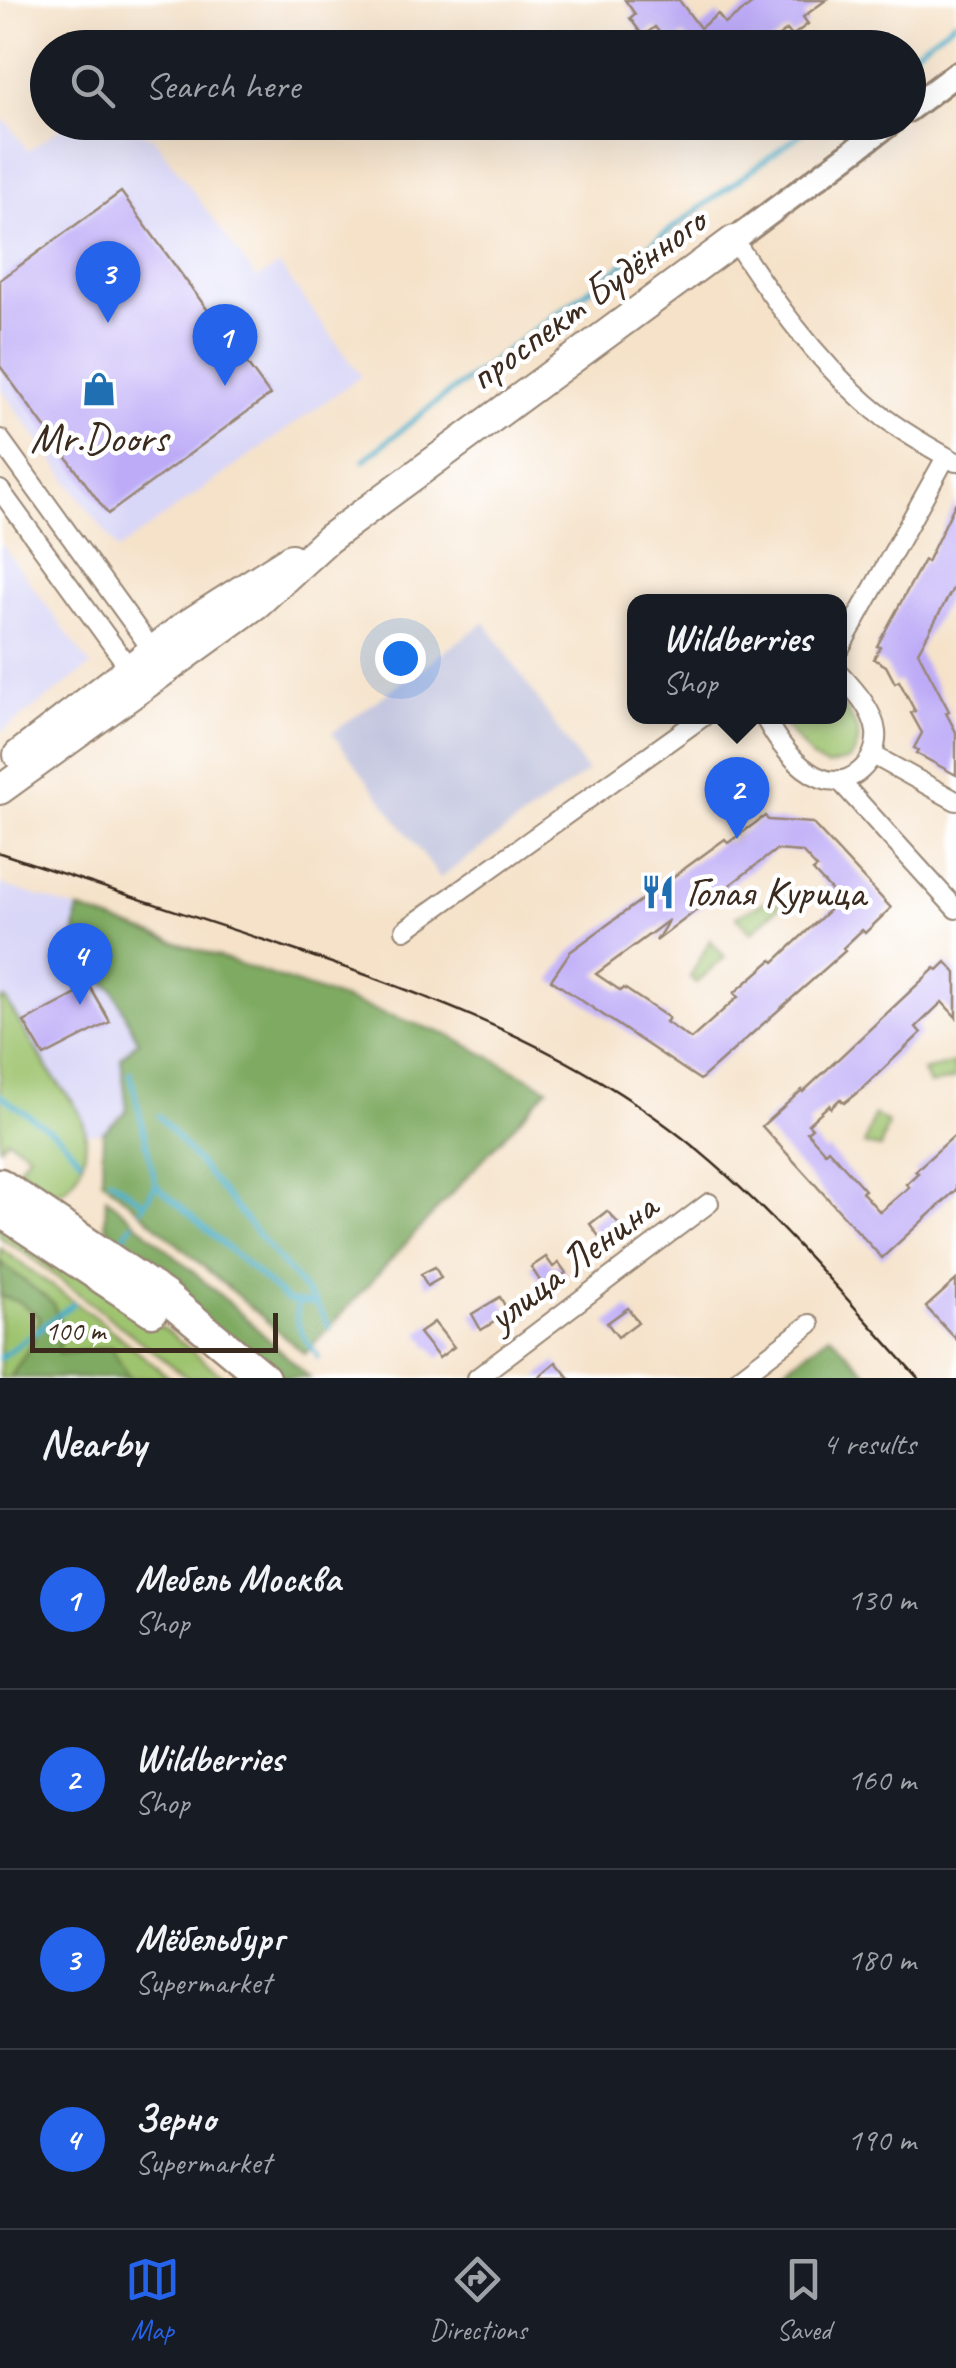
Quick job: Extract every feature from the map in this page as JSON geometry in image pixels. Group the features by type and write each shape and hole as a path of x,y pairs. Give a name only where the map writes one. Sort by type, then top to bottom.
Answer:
{"main road":[{"name":"проспект Будённого","path":"0,768 148,669 257,604 328,539 734,240"},
{"name":"проспект Будённого","path":"0,790 148,669"},
{"path":"0,1184 165,1296 264,1378"},
{"path":"0,1211 170,1324 239,1378"}],"street":[{"path":"926,96 956,74"},
{"name":"проспект Будённого","path":"734,240 868,140"},
{"path":"734,240 793,323 841,379 868,406 951,459 847,636"},
{"path":"0,439 148,669"},
{"path":"0,490 148,669"},
{"path":"769,724 785,748 824,780 839,780 858,773 873,754 876,729 868,710 847,683"},
{"path":"405,930 693,724"},
{"path":"873,754 956,801"},
{"path":"839,780 956,909"},
{"name":"улица Ленина","path":"477,1378 709,1202"},
{"path":"739,1378 810,1324"}],"shaded area":[{"path":"6,120 28,151 44,140 155,140 257,279 279,265 361,376 118,550 0,387 0,124"},
{"path":"0,542 91,666 0,733"},
{"path":"485,622 587,772 440,878 332,733"},
{"path":"0,884 78,909 72,959 113,989 138,1041 121,1058 128,1111 103,1132 85,1134 79,1111 56,1082 5,999 0,1000"}],"green space":[{"path":"847,712 857,730 855,752 849,760 827,766 813,759 784,724 847,724"},
{"path":"773,898 780,906 751,933 736,916"},
{"path":"78,909 448,1035 548,1088 305,1354 102,1179 103,1132 127,1111 121,1058 138,1041 113,989 72,959"},
{"path":"710,940 725,957 696,983 690,977"},
{"path":"5,999 83,1120 86,1143 81,1166 60,1192 18,1169 29,1153 7,1139 0,1147 0,1000"},
{"path":"954,1063 955,1079 929,1085 923,1071"},
{"path":"874,1115 888,1123 880,1148 864,1145"},
{"path":"106,1197 310,1378 277,1378 129,1260 105,1224"},
{"path":"0,1220 170,1333 225,1378 188,1378 0,1237"},
{"path":"0,1248 170,1378 45,1378 24,1358 10,1378 0,1378"},
{"path":"0,1262 53,1303 60,1322 59,1354 111,1347 129,1378 10,1378 34,1340 40,1317 19,1302 0,1296"},
{"path":"830,1335 872,1378 772,1378"}],"building":[{"path":"625,0 679,0 700,28 718,14 725,24 757,0 826,0 803,17 808,24 800,30 657,30 655,27 639,30 630,18 635,14"},
{"path":"121,192 270,395 108,514 0,366 0,280"},
{"path":"956,502 956,583 918,652 956,732 956,775 916,753 914,748 922,733 911,713 915,711 899,681 895,683 886,666 874,659 880,647 877,646 924,560 927,562"},
{"path":"765,816 768,820 812,823 891,908 865,933 862,930 843,948 845,951 700,1080 551,980 570,952 725,839 728,843","holes":["776,850 802,852 817,868 813,871 840,900 774,962 734,993 738,997 691,1039 666,1022 669,1018 596,974 669,920 656,941"]},
{"path":"946,962 956,973 956,1017 942,1002 916,1027 921,1033 863,1088 844,1103 840,1099 831,1108 829,1105 808,1124 812,1128 807,1132 825,1152 828,1149 880,1212 909,1187 906,1184 918,1173 915,1171 956,1134 956,1190 882,1258 762,1126"},
{"path":"90,987 110,1022 44,1056 24,1022"},
{"path":"607,1211 625,1230 605,1245 590,1224"},
{"path":"546,1257 553,1267 559,1263 566,1273 544,1287 531,1267"},
{"path":"435,1267 441,1278 427,1286 421,1274"},
{"path":"956,1280 956,1339 926,1307"},
{"path":"500,1297 509,1313 481,1330 472,1314"},
{"path":"628,1308 638,1322 618,1337 607,1323"},
{"path":"434,1322 454,1347 439,1358 419,1333"},
{"path":"556,1362 569,1378 537,1378"}],"waterway":[{"path":"926,43 956,21"},
{"path":"364,460 793,140"},
{"path":"130,1072 156,1185 141,1209"},
{"path":"0,1095 60,1137 80,1159"},
{"path":"159,1116 316,1304 330,1328"},
{"path":"110,1179 144,1203"},
{"path":"156,1185 288,1301 316,1304"},
{"path":"120,1243 132,1224"},
{"path":"298,1302 298,1324 318,1357"},
{"path":"0,1358 73,1304"}],"tram line":[{"path":"0,853 422,996 519,1038 612,1088 728,1176 794,1241 918,1378"}],"place":[{"name":"Мёбельбург","path":"108,323"},
{"name":"Мебель Москва","path":"225,386"},
{"name":"Mr.Doors","path":"99,389"},
{"name":"Wildberries","path":"737,839"},
{"name":"Голая Курица","path":"658,892"},
{"name":"Зерно","path":"80,1005"}]}
